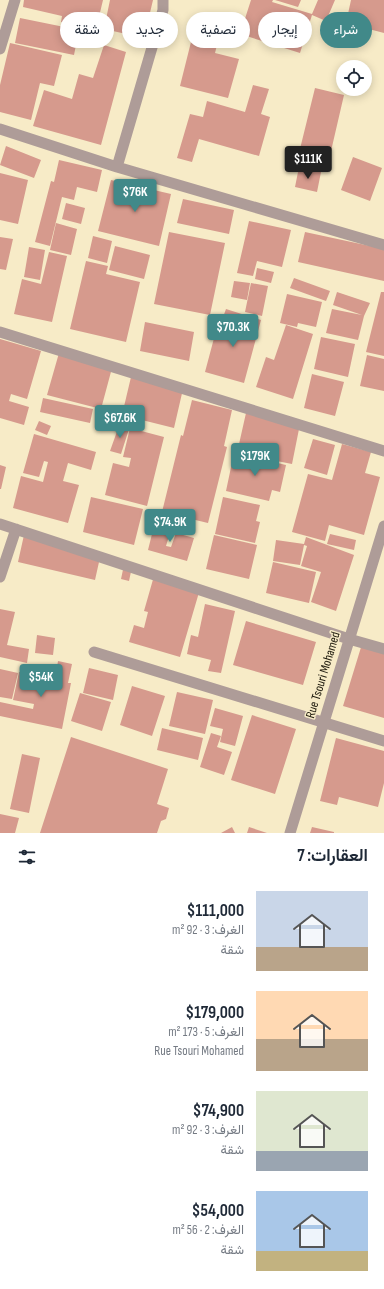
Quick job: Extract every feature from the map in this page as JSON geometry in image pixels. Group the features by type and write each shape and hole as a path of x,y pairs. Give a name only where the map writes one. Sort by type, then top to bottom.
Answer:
{"street":[{"path":"0,49 15,0"},
{"path":"117,167 163,10 163,0"},
{"path":"0,129 117,167 384,245"},
{"path":"0,332 384,451"},
{"path":"0,524 349,639 384,649"},
{"name":"Rue Tsouri Mohamed","path":"290,833 384,526"},
{"path":"0,577 16,529"},
{"path":"94,652 384,741"}],"building":[{"path":"24,0 103,0 100,12 60,12 60,16 23,7"},
{"path":"110,0 153,0 150,12 122,12 122,33 114,31 114,12 108,12"},
{"path":"251,0 273,0 272,2 305,12 258,12 258,40 250,37 250,12 247,12"},
{"path":"275,0 301,0 298,7"},
{"path":"318,0 335,0 330,12 320,12 320,18 312,15"},
{"path":"351,0 384,0 384,33 372,30 372,12 348,12"},
{"path":"20,18 60,26 60,48 75,48 74,55 15,43"},
{"path":"10,43 62,55 54,86 40,83 31,120 0,112 0,85"},
{"path":"103,48 113,48 126,52 101,145 33,126 44,90 72,99 79,74 93,78"},
{"path":"190,48 216,48 215,53 239,59 228,98 180,86"},
{"path":"284,48 302,48 300,53"},
{"path":"253,85 269,89 261,114 270,117 259,156 199,139 192,162 177,158 190,114 203,117 207,101 245,112"},
{"path":"315,88 336,93 336,96 344,96 328,164 298,157"},
{"path":"6,146 41,160 34,178 0,165"},
{"path":"353,157 382,168 370,201 341,190"},
{"path":"59,160 102,170 97,192 77,187 74,200 62,197 50,246 35,242 51,181 54,182"},
{"path":"299,167 321,172 317,192 295,187"},
{"path":"0,173 28,180 18,224 0,220"},
{"path":"111,180 171,194 159,246 98,231"},
{"path":"183,199 234,210 229,234 177,223"},
{"path":"66,203 85,208 81,224 62,219"},
{"path":"249,221 291,230 282,267 257,261 253,276 237,273"},
{"path":"56,223 77,229 71,255 50,250"},
{"path":"169,232 225,243 210,315 154,304"},
{"path":"305,232 384,249 384,281 298,262"},
{"path":"93,236 112,241 107,263 88,258"},
{"path":"0,237 13,239 6,270 0,269"},
{"path":"115,246 150,255 144,279 109,270"},
{"path":"29,247 45,250 40,280 24,277"},
{"path":"49,252 67,256 52,322 14,314 22,279 41,284"},
{"path":"86,261 108,266 106,274 140,282 126,342 70,329"},
{"path":"257,268 274,272 271,283 255,279"},
{"path":"294,278 330,291 326,301 290,288"},
{"path":"234,281 250,283 247,300 231,297"},
{"path":"251,283 268,286 262,316 245,312"},
{"path":"337,292 370,303 364,316 358,340 326,333 332,309 362,315 333,305"},
{"path":"381,292 384,292 384,356 366,352"},
{"path":"287,294 322,302 316,327 298,323 297,327 280,323"},
{"path":"226,309 261,320 244,383 205,372 217,327 239,332 241,325 222,320"},
{"path":"145,322 194,332 189,361 140,351"},
{"path":"286,325 313,334 293,399 256,387 266,357 274,360"},
{"path":"321,337 355,344 348,377 314,369"},
{"path":"0,339 41,351 27,399 11,394 9,401 29,407 24,425 0,418"},
{"path":"59,353 112,368 101,409 47,395"},
{"path":"367,355 384,359 384,391 360,386"},
{"path":"312,374 344,382 335,416 304,408"},
{"path":"131,377 183,389 174,428 122,415"},
{"path":"43,398 93,409 90,423 40,412"},
{"path":"192,400 232,410 224,446 227,447 208,523 162,512 181,435 183,436"},
{"path":"246,413 300,424 292,464 237,453"},
{"path":"39,421 51,426 47,435 35,430"},
{"path":"120,423 130,426 121,454 110,451"},
{"path":"130,428 164,437 147,506 105,495 113,463 129,467 131,458 123,457"},
{"path":"34,434 96,452 91,470 68,463 63,481 79,485 68,523 13,508 21,476 43,482 48,462 44,461 39,477 23,473"},
{"path":"313,439 335,445 327,475 304,468"},
{"path":"342,444 371,452 365,473 380,477 364,535 329,525 325,541 292,532 308,474 332,480"},
{"path":"234,453 286,465 280,492 272,490 269,501 226,491"},
{"path":"0,465 6,467 1,489 0,489"},
{"path":"91,497 143,509 134,545 83,532"},
{"path":"223,497 260,505 256,521 260,522 255,543 215,534"},
{"path":"155,522 172,526 166,546 171,547 176,533 194,538 187,561 148,550"},
{"path":"330,534 356,540 354,550 327,544"},
{"path":"24,535 101,553 95,580 18,562"},
{"path":"214,535 257,545 249,579 206,569"},
{"path":"306,537 354,555 336,611 311,602 321,572 301,566 307,546 304,545 300,565 273,561 276,540 304,544"},
{"path":"273,562 316,572 309,603 266,593"},
{"path":"124,565 132,567 129,581 121,579"},
{"path":"154,576 200,589 180,657 129,642 134,625 144,628 148,612 144,611"},
{"path":"205,604 235,611 221,673 208,671 211,660 187,654 191,635 198,637"},
{"path":"0,609 15,612 7,645 29,649 27,663 0,657"},
{"path":"246,621 316,642 303,685 233,665"},
{"path":"37,635 55,638 53,655 35,653"},
{"path":"362,644 384,650 384,718 343,706"},
{"path":"58,661 72,664 68,683 71,683 62,729 0,716 0,702 33,709 34,704 13,700 19,672 55,679"},
{"path":"89,668 118,675 113,700 83,693"},
{"path":"0,669 18,673 12,699 0,697"},
{"path":"132,686 165,696 152,736 120,725"},
{"path":"177,692 213,700 205,734 169,726"},
{"path":"80,693 111,702 102,731 71,721"},
{"path":"215,708 243,716 235,746 220,742 223,729 210,726"},
{"path":"252,715 296,729 275,794 231,780"},
{"path":"162,728 203,738 198,760 157,750"},
{"path":"211,733 221,736 217,747 232,752 224,775 200,767"},
{"path":"71,737 168,769 157,804 169,808 166,819 161,821 157,833 40,833"},
{"path":"336,738 384,751 384,783 378,807 339,797 337,805 320,801"},
{"path":"22,754 40,758 29,813 10,809"},
{"path":"0,814 19,818 15,833 0,833"},
{"path":"232,827 235,833 221,833"},
{"path":"249,827 267,833 247,833"},
{"path":"312,827 334,832 334,833 310,833"}]}
